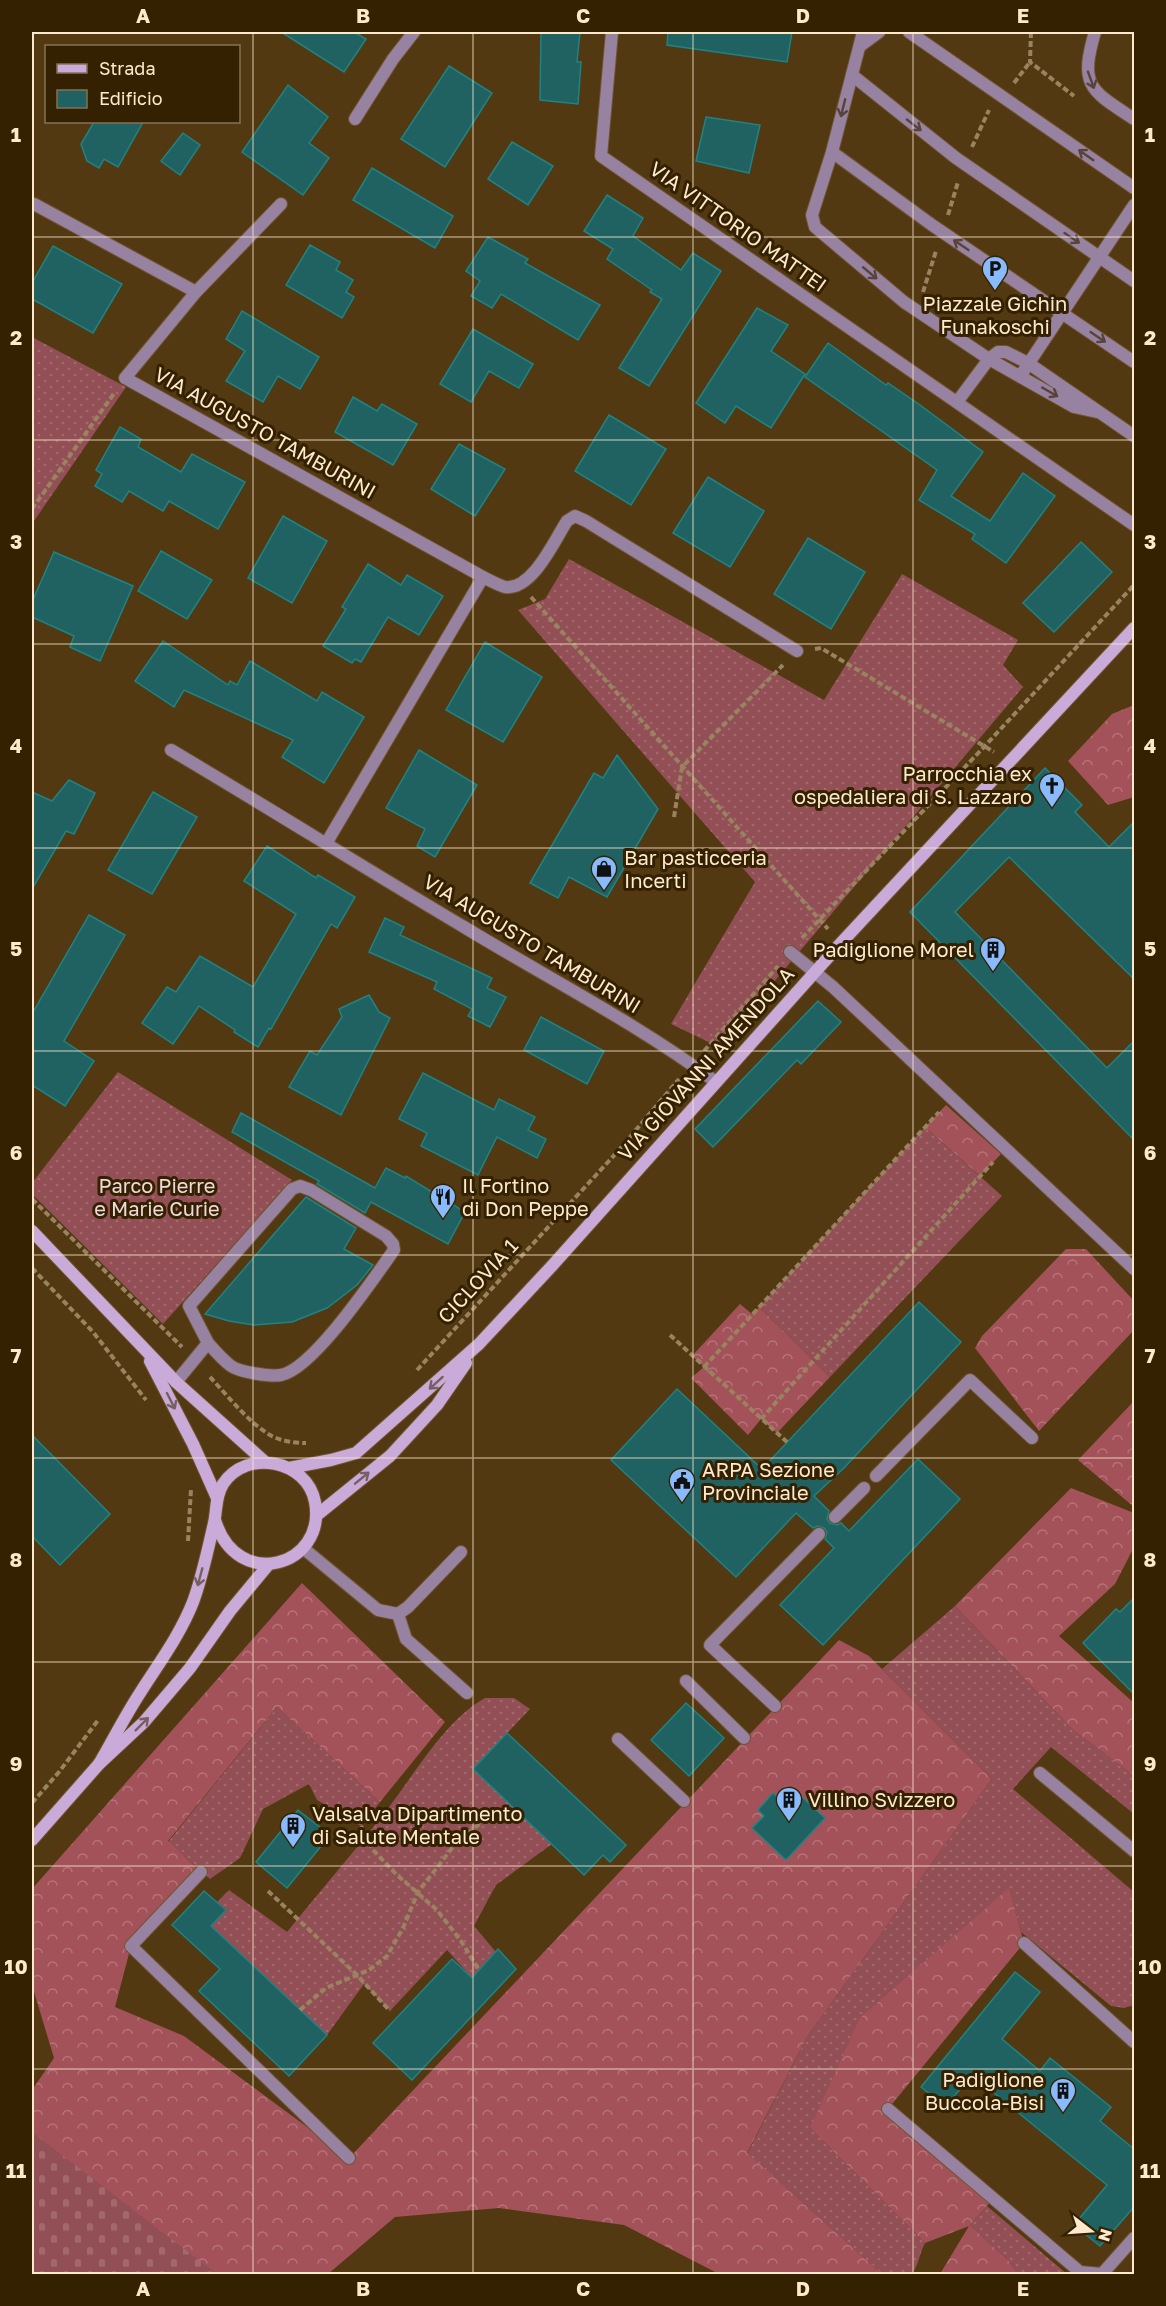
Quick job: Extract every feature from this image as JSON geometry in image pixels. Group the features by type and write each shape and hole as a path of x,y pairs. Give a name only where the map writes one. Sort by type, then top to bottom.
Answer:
{"main road":[{"name":"VIA GIOVANNI AMENDOLA","path":"99,1764 180,1630 193,1602 215,1520 217,1498 224,1483 235,1472 249,1465 265,1462 289,1467 331,1461 356,1453 479,1344 550,1268 815,971 1134,628"},
{"path":"32,1231 176,1382 265,1462"},
{"name":"VIA GIOVANNI AMENDOLA","path":"316,1515 390,1456 437,1405 479,1344"},
{"path":"144,1349 193,1444 217,1498"},
{"path":"289,1467 310,1487 315,1501 316,1515 310,1538 303,1548"},
{"path":"215,1520 219,1535 234,1552 254,1563 269,1564"},
{"name":"VIA GIOVANNI AMENDOLA","path":"32,1840 99,1764 144,1722 190,1668 230,1611 269,1564 282,1562 303,1548"}],"street":[{"path":"356,119 393,59 414,32"},
{"name":"VIA VITTORIO MATTEI","path":"612,32 601,156 1134,525"},
{"path":"863,32 832,152 812,215 815,227 904,302 989,359 1074,406 1097,412"},
{"path":"860,46 879,32"},
{"path":"909,32 1134,188"},
{"path":"1095,32 1088,57 1087,72 1091,86 1099,95 1134,119"},
{"path":"852,75 956,158 1134,281"},
{"path":"832,152 932,225 1134,362"},
{"path":"34,204 196,292"},
{"name":"VIA AUGUSTO TAMBURINI","path":"281,204 196,292 125,378 483,577 505,586 521,585"},
{"path":"1021,376 1134,206"},
{"path":"957,402 989,359 998,352 1006,352 1028,363 1134,436"},
{"path":"521,585 533,574 567,521 575,516 797,651"},
{"path":"327,842 483,577"},
{"name":"VIA AUGUSTO TAMBURINI","path":"171,750 327,842 463,927 630,1024 693,1064 716,1082"},
{"path":"790,952 815,971 1134,1269"},
{"path":"300,1186 311,1190 386,1236 393,1244 394,1250 361,1297 304,1362 282,1375 233,1368 208,1343 189,1306 292,1189 300,1186"},
{"path":"176,1382 208,1343"},
{"path":"876,1476 970,1380 1032,1438"},
{"path":"835,1517 864,1488"},
{"path":"775,1706 710,1645 819,1534"},
{"path":"303,1548 378,1611 398,1614 408,1607 461,1552"},
{"path":"398,1614 406,1639 467,1694"},
{"path":"686,1681 744,1738"},
{"path":"618,1739 684,1801"},
{"path":"1041,1773 1134,1851"},
{"path":"201,1872 131,1946 350,2158"},
{"path":"1024,1943 1132,2034"},
{"path":"888,2109 1080,2272 1102,2274 1134,2238"}],"path":[{"path":"32,509 125,378"},
{"path":"521,585 841,943"},
{"name":"CICLOVIA 1","path":"410,1378 619,1150 818,919 984,747 1134,585"},
{"path":"674,817 682,767 797,651 821,648 984,747 1012,761"},
{"path":"704,1367 952,1098"},
{"path":"761,1419 1006,1148"},
{"path":"32,1199 271,1436 295,1443 312,1444"},
{"path":"32,1268 93,1332 151,1406"},
{"path":"670,1335 787,1442"},
{"path":"188,1553 192,1482"},
{"path":"32,1803 102,1716"},
{"path":"300,2010 326,1988 369,1970 387,1956 403,1928 418,1892 456,1843 482,1822 516,1809"},
{"path":"361,1826 373,1850 437,1910 461,1941 479,1970"},
{"path":"268,1891 357,1975 390,2011"}],"green space":[{"path":"32,337 126,387 32,524"},
{"path":"569,559 824,700 902,574 1018,640 1003,665 1023,687 719,1047 671,1024 755,882 518,610 545,599"},
{"path":"1134,705 1134,797 1108,805 1068,761 1112,714"},
{"name":"Parco Pierre e Marie Curie","path":"118,1072 292,1180 163,1324 32,1194 32,1183"},
{"path":"946,1105 1001,1154 980,1176 925,1127"},
{"path":"925,1127 1002,1196 830,1377 759,1307"},
{"path":"1066,1249 1086,1249 1134,1301 1134,1330 1039,1431 975,1348 982,1336"},
{"path":"740,1304 752,1314 759,1307 830,1377 777,1433 761,1419 748,1435 691,1378 704,1367 692,1356"},
{"path":"1134,1401 1134,1507 1078,1460"},
{"path":"1071,1488 1134,1513 1134,1547 1115,1584 1059,1636 1134,1703 1134,1776 1073,1730 955,1606"},
{"path":"302,1583 445,1722 380,1802 277,1707 168,1841 201,1872 131,1946 115,2007 184,2036 349,2158 839,1640 869,1656 992,1779 807,2037 747,2153 882,2274 719,2274 624,2225 499,2208 395,2217 328,2274 212,2274 32,2145 32,2090 54,2058 32,1985 32,1889"},
{"path":"955,1606 1073,1730 1134,1776 1134,1814 1051,1747 1013,1789 1134,1892 1134,2005 1124,2008 1111,2006 1021,1932 1009,1889 810,2128 925,2243 912,2274 882,2274 747,2154 807,2037 992,1779 882,1669"},
{"path":"485,1698 514,1698 530,1709 473,1769 552,1844 496,1885 474,1926 496,1952 472,1978 447,1950 390,2011 364,1984 327,2035 211,1926 217,1902 229,1890 287,1932 386,1811 444,1733 471,1707"},
{"path":"277,1707 380,1802 361,1826 317,1800 309,1784 263,1809 240,1858 210,1879 168,1842"},
{"path":"1009,1888 1024,1943 888,2109 994,2198 970,2225 1008,2260 1018,2274 940,2274 969,2226 925,2243 810,2128 860,2018"},
{"path":"32,2132 217,2274 32,2274"},
{"path":"987,2206 1067,2274 1018,2274 1008,2260 970,2225"}],"building":[{"path":"281,32 354,32 366,39 344,72"},
{"path":"541,32 580,32 577,62 581,62 578,104 540,100"},
{"path":"668,32 792,32 787,62 667,45"},
{"path":"449,66 492,93 445,167 401,139"},
{"path":"288,85 328,117 309,143 329,158 303,195 242,152"},
{"path":"706,117 760,125 749,173 696,161"},
{"path":"93,123 142,123 118,167 104,159 99,168 87,161 81,144"},
{"path":"183,133 200,145 180,175 161,161"},
{"path":"512,142 553,166 528,205 488,179"},
{"path":"372,168 453,216 435,248 353,200"},
{"path":"607,195 643,218 633,236 681,270 693,253 721,271 649,386 619,368 662,299 607,259 613,249 584,231"},
{"path":"488,237 528,259 525,263 600,305 578,340 501,294 492,308 471,296 480,281 466,271"},
{"path":"310,245 340,262 336,270 353,280 346,292 354,297 342,318 286,285"},
{"path":"53,246 122,284 93,333 32,299 32,283"},
{"path":"757,308 788,325 771,351 805,374 771,428 736,406 725,423 696,403"},
{"path":"242,311 319,357 300,389 278,376 263,402 226,381 245,351 226,339"},
{"path":"473,329 533,364 519,388 489,371 471,402 440,384"},
{"path":"828,343 886,385 888,383 920,405 983,452 951,496 990,521 1023,473 1055,496 1006,563 972,539 975,534 919,500 937,470 805,377"},
{"path":"353,397 377,411 382,404 417,424 393,465 335,432"},
{"path":"609,415 666,449 631,505 575,471"},
{"path":"120,427 141,439 138,447 181,472 192,454 245,482 218,529 169,501 163,511 129,491 122,502 95,486 102,474 96,470"},
{"path":"459,444 505,469 475,516 431,489"},
{"path":"708,477 764,511 730,567 673,533"},
{"path":"283,516 327,541 292,603 248,578"},
{"path":"808,538 865,572 831,629 774,594"},
{"path":"1081,542 1112,572 1054,632 1023,603"},
{"path":"161,551 212,580 187,619 138,591"},
{"path":"54,552 133,586 100,661 70,647 74,636 32,617 32,602"},
{"path":"368,564 401,585 407,575 443,596 419,635 388,617 361,662 355,659 352,663 323,646 346,609 342,607"},
{"path":"163,641 228,685 230,681 237,685 250,661 317,701 322,692 364,717 324,783 282,757 293,740 184,690 174,707 135,681"},
{"path":"485,642 542,677 503,742 446,710"},
{"path":"419,750 477,785 435,857 417,846 425,829 386,808"},
{"path":"617,755 658,809 607,897 569,877 558,898 530,883 594,773 603,778"},
{"name":"Padiglione Morel","path":"1045,768 1082,805 1075,812 1109,847 1134,822 1134,979 1009,857 955,912 1107,1068 1134,1041 1134,1140 910,912"},
{"path":"69,780 95,793 74,834 66,831 32,889 32,792 52,801"},
{"path":"153,792 197,817 152,894 108,870"},
{"path":"267,846 316,878 318,875 355,897 337,928 331,924 271,1029 269,1028 258,1047 199,1006 173,1044 142,1023 167,987 176,992 200,956 253,987 296,914 244,881"},
{"path":"89,915 125,935 64,1041 94,1061 65,1106 32,1085 32,1014"},
{"path":"385,918 404,927 400,935 492,978 487,988 506,997 490,1027 468,1016 472,1009 434,989 437,982 369,952"},
{"path":"369,995 379,1012 390,1018 341,1115 289,1087 310,1051 317,1055 342,1017 339,1009"},
{"path":"818,1001 841,1022 801,1064 797,1060 713,1147 695,1129"},
{"path":"541,1017 604,1051 587,1084 524,1050"},
{"path":"423,1073 494,1110 499,1099 535,1117 528,1130 546,1139 537,1158 497,1137 478,1175 421,1146 427,1133 399,1119"},
{"path":"241,1113 375,1188 386,1168 405,1178 406,1176 465,1212 448,1244 371,1202 365,1213 317,1184 319,1181 232,1132"},
{"path":"306,1197 356,1228 344,1249 373,1265 357,1285 327,1308 292,1322 254,1325 205,1314"},
{"path":"919,1302 961,1342 844,1468 814,1496 829,1511 827,1519 830,1523 837,1525 841,1523 849,1531 918,1459 960,1499 823,1645 780,1605 834,1548 825,1539 827,1532 824,1528 817,1526 813,1528 796,1513 736,1577 611,1460 677,1389 762,1469"},
{"path":"32,1435 110,1514 60,1565 32,1536"},
{"path":"1134,1598 1134,1694 1083,1643 1116,1609 1120,1612"},
{"path":"686,1703 724,1738 689,1776 651,1740"},
{"path":"507,1733 626,1845 610,1862 603,1855 584,1875 473,1769"},
{"name":"Villino Svizzero","path":"791,1787 825,1818 786,1860 752,1828 764,1816 758,1810 773,1793 780,1799"},
{"name":"Valsalva Dipartimento di Salute Mentale","path":"298,1810 330,1835 287,1888 256,1862"},
{"path":"204,1891 226,1910 211,1926 327,2035 289,2076 199,1991 220,1969 172,1925"},
{"path":"498,1949 516,1969 412,2080 373,2043 452,1959 472,1978"},
{"name":"Padiglione Buccola-Bisi","path":"1015,1972 1040,1992 1002,2039 1040,2071 1050,2058 1111,2107 1100,2121 1134,2149 1134,2207 1100,2246 1074,2225 1107,2185 972,2075 945,2107 921,2087"}],"place":[{"name":"Piazzale Gichin Funakoschi","path":"995,292"},
{"name":"Parrocchia ex ospedaliera di S. Lazzaro","path":"1052,809"},
{"name":"Bar pasticceria Incerti","path":"604,892"},
{"name":"Padiglione Morel","path":"993,973"},
{"name":"Il Fortino di Don Peppe","path":"443,1220"},
{"name":"ARPA Sezione Provinciale","path":"682,1504"},
{"name":"Villino Svizzero","path":"789,1823"},
{"name":"Valsalva Dipartimento di Salute Mentale","path":"293,1849"},
{"name":"Padiglione Buccola-Bisi","path":"1063,2114"}]}
